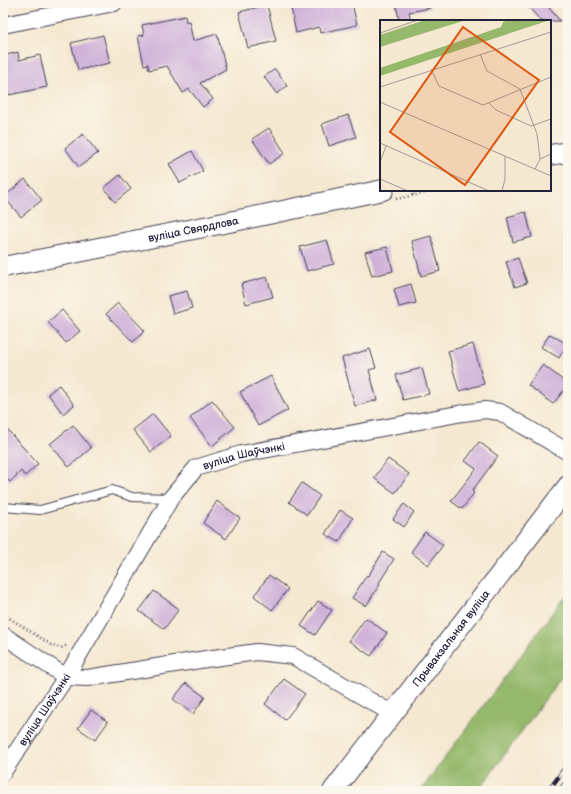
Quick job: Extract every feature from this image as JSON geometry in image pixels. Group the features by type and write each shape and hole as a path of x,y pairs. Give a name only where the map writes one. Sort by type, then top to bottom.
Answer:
{"street":[{"path":"3,25 114,3"},
{"path":"551,155 568,152"},
{"name":"вуліца Свярдлова","path":"3,267 254,217 390,195"},
{"name":"вуліца Шаўчэнкі","path":"3,772 66,678 171,498 196,468 241,454 485,410 500,412 568,452"},
{"name":"Прывакзальная вуліца","path":"333,791 568,486"},
{"path":"3,635 66,678 88,678 257,652 293,656 393,714"}],"lane":[{"path":"3,507 40,510 112,490 132,497 171,498"}],"path":[{"path":"412,191 413,196"},
{"path":"390,195 413,196 436,191"},
{"path":"3,614 53,646 61,648 70,644"}],"green space":[{"path":"568,592 568,668 478,791 420,791"}],"building":[{"path":"290,3 305,3 306,7 327,3 352,3 357,25 320,33 319,27 296,33"},
{"path":"396,3 429,3 430,8 409,12 411,20 399,20"},
{"path":"525,3 545,3 560,21 540,20"},
{"path":"267,5 276,41 248,48 239,12"},
{"path":"185,16 186,22 189,21 193,41 217,34 226,69 200,83 213,99 203,107 189,89 183,93 167,66 149,70 148,64 144,65 138,36 144,35 142,25"},
{"path":"103,35 110,63 78,70 71,43"},
{"path":"18,52 19,60 40,55 47,87 9,95 3,67 3,56"},
{"path":"275,69 287,86 277,94 264,77"},
{"path":"348,115 356,137 329,146 322,124"},
{"path":"269,128 285,153 269,164 252,139"},
{"path":"83,134 98,153 79,167 65,148"},
{"path":"192,151 203,171 180,183 169,164"},
{"path":"120,175 131,189 115,202 104,188"},
{"path":"25,179 42,200 21,217 4,197"},
{"path":"526,212 532,237 513,242 507,217"},
{"path":"431,236 440,271 421,276 412,241"},
{"path":"327,240 334,264 307,271 300,247"},
{"path":"387,247 393,271 372,276 365,252"},
{"path":"518,258 527,283 515,287 506,262"},
{"path":"267,277 273,297 246,304 241,284"},
{"path":"411,284 416,303 399,307 394,289"},
{"path":"187,291 192,308 173,314 168,296"},
{"path":"118,303 145,331 133,342 106,314"},
{"path":"62,310 80,331 66,343 48,322"},
{"path":"550,334 567,344 559,358 541,347"},
{"path":"473,344 484,384 459,391 448,351"},
{"path":"370,349 376,368 369,370 377,400 355,406 342,358"},
{"path":"543,365 568,384 553,404 528,385"},
{"path":"422,368 429,394 403,400 396,375"},
{"path":"271,376 288,410 258,426 240,392"},
{"path":"59,385 74,405 63,414 48,394"},
{"path":"212,400 235,427 212,446 190,418"},
{"path":"153,414 171,436 151,452 133,430"},
{"path":"3,425 38,464 25,476 21,471 10,482 3,475"},
{"path":"73,425 91,448 69,467 50,444"},
{"path":"479,442 498,456 472,491 474,493 462,509 451,501 476,469 465,461"},
{"path":"388,459 409,474 395,493 374,478"},
{"path":"302,483 320,496 307,515 289,502"},
{"path":"217,501 240,518 226,539 203,523"},
{"path":"404,504 414,512 404,527 393,519"},
{"path":"340,510 353,518 339,542 325,534"},
{"path":"425,532 443,545 428,565 411,552"},
{"path":"383,552 394,559 366,606 352,598"},
{"path":"269,575 288,589 272,610 254,596"},
{"path":"154,591 179,609 164,629 139,611"},
{"path":"318,601 332,610 315,635 301,626"},
{"path":"366,618 387,633 371,656 349,641"},
{"path":"284,679 305,694 285,720 265,704"},
{"path":"186,683 205,697 193,714 173,699"},
{"path":"91,710 108,722 95,740 78,728"}],"railway":[{"path":"548,791 568,764"},
{"path":"559,791 568,780"}]}
